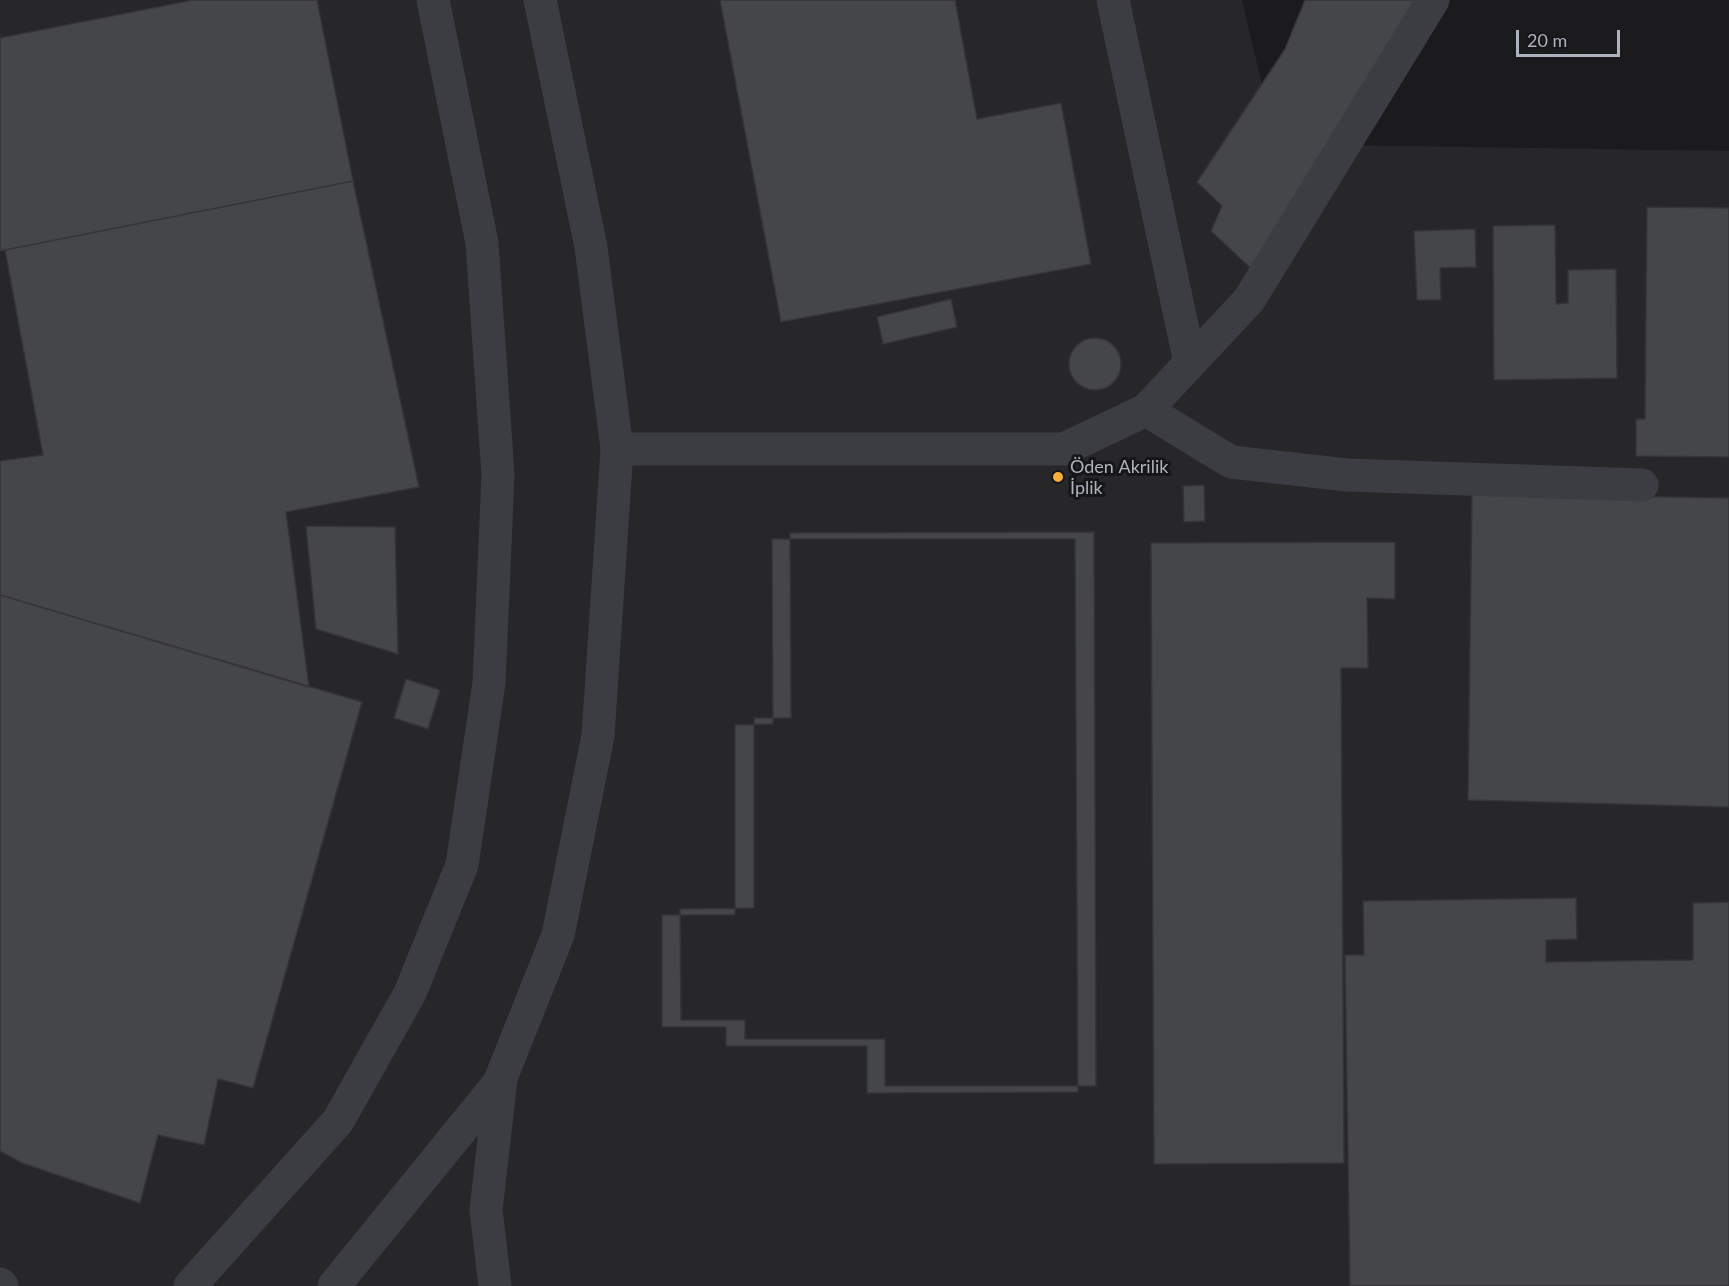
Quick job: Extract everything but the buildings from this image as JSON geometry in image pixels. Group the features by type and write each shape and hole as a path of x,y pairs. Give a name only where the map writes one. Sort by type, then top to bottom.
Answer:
{"street":[{"path":"190,1286 338,1121 410,993 462,865 489,683 498,475 482,243 434,0"},
{"path":"334,1286 499,1083 558,935 598,736 617,448 591,247 540,0"},
{"path":"1113,0 1190,363"},
{"path":"617,448 1064,449 1146,410 1249,300 1433,0"},
{"path":"1146,410 1231,462 1347,475 1642,485"},
{"path":"495,1286 486,1210 502,1074"}],"shaded area":[{"path":"0,0 1242,0 1276,144 1729,151 1729,1286 0,1286"}],"place":[{"name":"Öden Akrilik İplik","path":"1058,477"}]}
